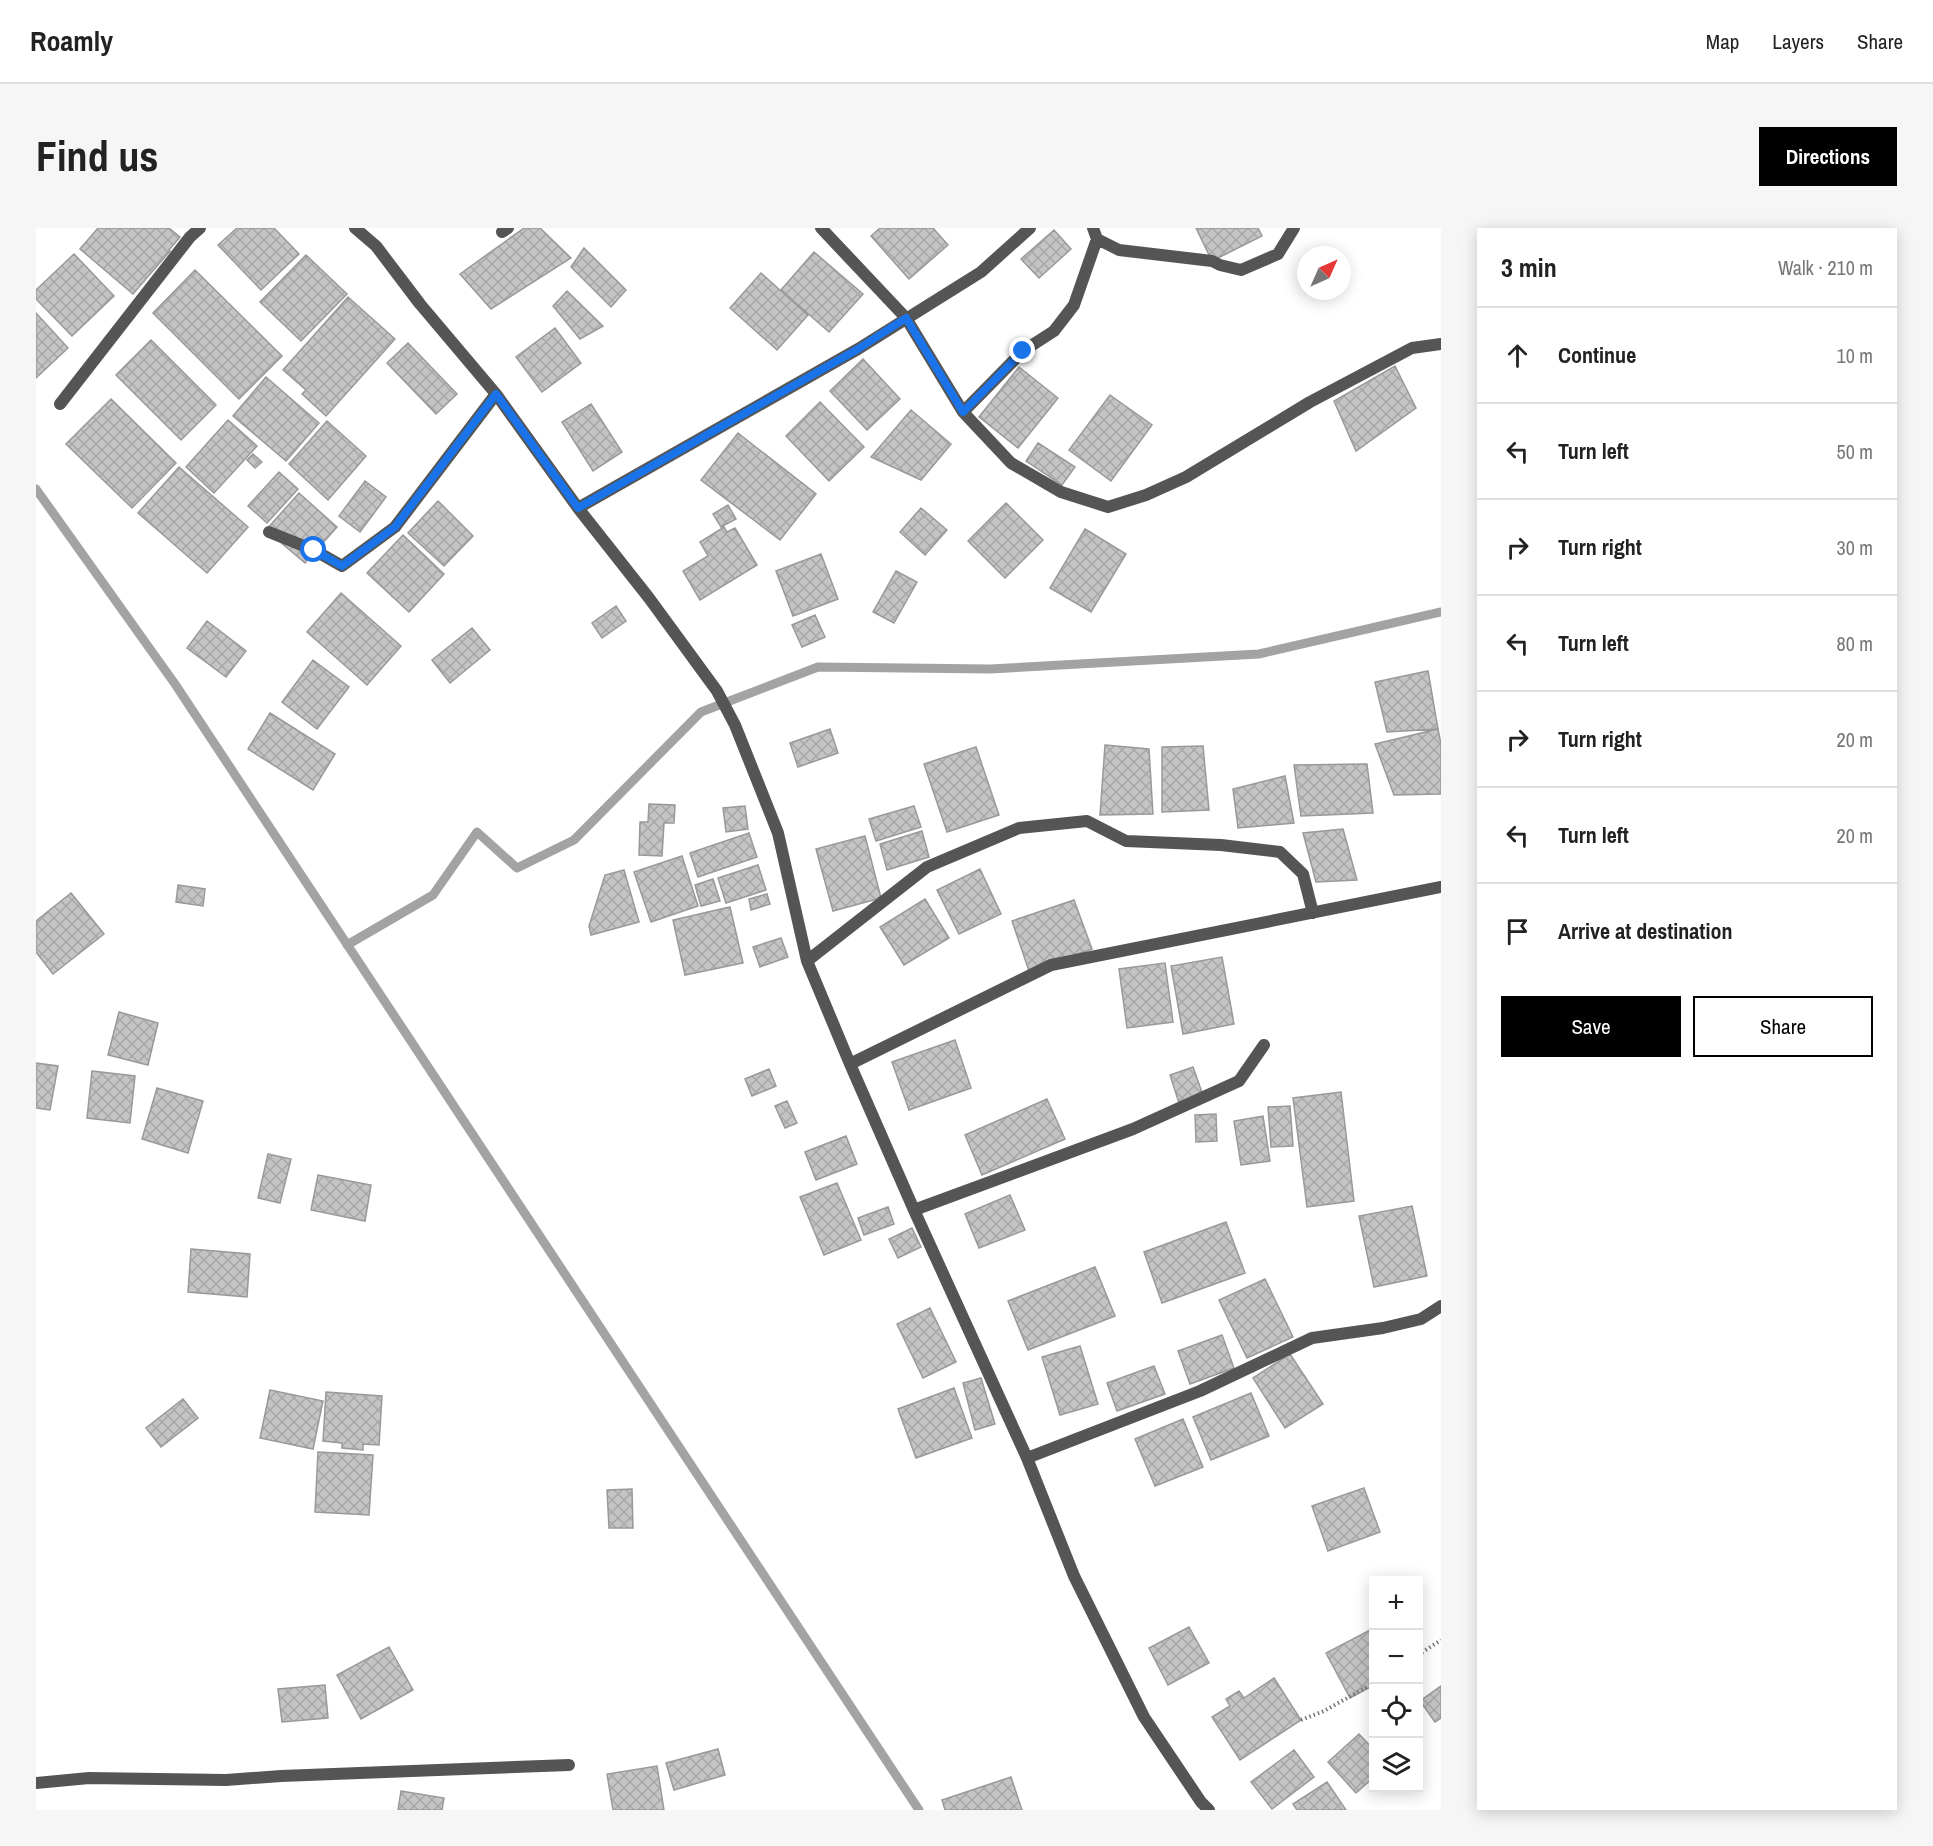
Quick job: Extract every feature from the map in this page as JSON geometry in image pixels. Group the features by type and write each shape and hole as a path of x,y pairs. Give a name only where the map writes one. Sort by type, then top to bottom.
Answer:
{"street":[{"path":"60,404 190,237 201,228"},
{"path":"355,228 376,246 496,394 578,508 649,598 717,692 735,725 778,833 807,961 850,1064 1027,1458 1074,1575 1143,1716 1201,1802 1209,1810"},
{"path":"821,228 906,318 963,412 1011,463 1061,492 1108,507 1146,495 1186,477 1310,402 1412,348 1441,344"},
{"path":"578,508 858,349 981,272 1030,228"},
{"path":"963,412 1023,351 1054,331 1074,305 1095,233 1119,250 1212,261 1241,270 1278,254 1294,228"},
{"path":"268,532 314,550 342,566 395,527 496,394"},
{"path":"807,961 927,867 1018,828 1087,821 1126,841 1221,845 1280,852 1303,874 1313,913"},
{"path":"850,1064 1051,965 1441,888"},
{"path":"914,1210 1133,1129 1239,1081 1264,1045"},
{"path":"1027,1458 1200,1391 1312,1338 1383,1328 1421,1319 1441,1306"},
{"path":"36,1783 89,1778 226,1780 569,1765"}],"path":[{"path":"1423,1652 1441,1640"},
{"path":"1301,1720 1324,1712 1372,1684"}],"building":[{"path":"98,228 169,228 180,237 133,294 80,249"},
{"path":"237,228 274,228 299,254 261,290 218,245"},
{"path":"524,228 540,228 571,258 491,309 460,274"},
{"path":"880,228 933,228 948,245 909,279 871,236"},
{"path":"1196,228 1258,228 1262,236 1212,261"},
{"path":"1054,230 1071,249 1039,278 1021,259"},
{"path":"584,248 626,290 611,307 571,267"},
{"path":"814,252 863,294 829,332 781,290"},
{"path":"74,254 114,296 72,336 36,299 36,290"},
{"path":"306,255 347,294 301,341 260,302"},
{"path":"195,270 282,356 239,399 153,313"},
{"path":"761,273 808,315 777,350 730,308"},
{"path":"567,291 603,326 580,339 553,306"},
{"path":"348,297 395,339 326,416 302,394 306,390 283,370"},
{"path":"36,313 68,348 36,378"},
{"path":"555,328 581,363 542,392 516,357"},
{"path":"151,340 216,405 181,440 116,375"},
{"path":"408,343 457,394 436,414 387,363"},
{"path":"863,359 900,399 867,430 830,391"},
{"path":"1395,366 1416,408 1356,451 1334,401"},
{"path":"1019,367 1058,398 1018,448 979,417"},
{"path":"266,377 319,423 286,461 233,416"},
{"path":"1110,395 1152,425 1111,481 1069,450"},
{"path":"111,399 176,463 132,508 66,444"},
{"path":"820,402 864,447 829,481 786,436"},
{"path":"591,404 622,452 593,471 562,422"},
{"path":"911,410 951,444 921,480 871,457"},
{"path":"228,420 257,446 214,493 186,467"},
{"path":"327,421 366,456 328,500 289,464"},
{"path":"738,433 816,494 780,540 701,480"},
{"path":"1038,443 1075,467 1062,485 1026,461"},
{"path":"253,454 262,462 255,468 247,460"},
{"path":"179,467 248,527 207,573 138,513"},
{"path":"279,472 298,489 267,523 248,506"},
{"path":"365,481 386,497 360,532 339,516"},
{"path":"299,493 337,527 305,563 266,530"},
{"path":"438,501 473,536 444,566 408,533"},
{"path":"1006,503 1043,540 1005,578 968,541"},
{"path":"728,505 736,519 721,527 713,514"},
{"path":"921,508 947,530 925,555 900,532"},
{"path":"724,527 727,532 735,528 757,565 700,600 683,571 708,556 700,542"},
{"path":"1085,529 1126,554 1091,612 1050,588"},
{"path":"403,535 444,574 409,612 367,573"},
{"path":"821,554 838,599 793,616 776,571"},
{"path":"896,571 917,582 894,623 873,612"},
{"path":"341,593 401,646 367,685 307,632"},
{"path":"616,606 626,621 602,638 592,623"},
{"path":"815,615 825,637 802,647 792,625"},
{"path":"207,621 246,651 226,677 187,648"},
{"path":"472,628 490,650 450,683 432,660"},
{"path":"313,660 349,687 317,729 282,702"},
{"path":"1428,671 1438,729 1387,732 1375,682"},
{"path":"270,713 335,754 313,790 248,749"},
{"path":"830,729 838,753 798,767 790,743"},
{"path":"1438,729 1441,744 1441,794 1394,795 1375,744"},
{"path":"1105,745 1149,749 1153,814 1100,815"},
{"path":"1203,746 1209,810 1162,812 1162,747"},
{"path":"976,747 999,815 947,832 924,764"},
{"path":"1367,764 1373,813 1301,816 1294,765"},
{"path":"1285,776 1294,823 1238,828 1233,789"},
{"path":"649,804 675,805 674,823 664,823 662,856 639,855 640,822 648,822"},
{"path":"745,806 748,829 726,832 723,808"},
{"path":"914,806 921,827 876,841 869,819"},
{"path":"1343,829 1357,880 1316,882 1303,833"},
{"path":"922,831 929,857 887,870 880,844"},
{"path":"749,833 757,857 698,877 690,853"},
{"path":"865,836 881,898 833,911 816,849"},
{"path":"682,856 698,906 651,922 634,872"},
{"path":"758,865 766,890 726,903 718,878"},
{"path":"980,869 1001,914 959,934 937,890"},
{"path":"624,870 639,922 591,935 589,926 605,875"},
{"path":"713,879 720,901 701,906 695,885"},
{"path":"178,885 205,889 203,906 176,902"},
{"path":"71,893 104,934 53,974 36,952 36,921"},
{"path":"767,894 770,904 751,910 749,899"},
{"path":"925,899 949,938 904,965 880,927"},
{"path":"1074,900 1092,949 1029,971 1012,921"},
{"path":"730,907 743,963 685,975 673,920"},
{"path":"781,938 788,957 760,967 753,947"},
{"path":"1222,957 1234,1024 1183,1034 1171,966"},
{"path":"1165,963 1173,1022 1127,1028 1119,969"},
{"path":"119,1012 158,1023 148,1065 108,1055"},
{"path":"955,1040 971,1088 909,1110 892,1062"},
{"path":"36,1063 58,1066 50,1110 36,1108"},
{"path":"1193,1067 1203,1095 1179,1103 1170,1075"},
{"path":"769,1069 776,1086 752,1096 745,1079"},
{"path":"92,1071 135,1076 130,1123 87,1118"},
{"path":"157,1088 203,1101 188,1153 142,1139"},
{"path":"1341,1092 1354,1201 1307,1207 1293,1098"},
{"path":"1047,1099 1065,1139 982,1175 965,1135"},
{"path":"787,1101 797,1123 785,1128 775,1106"},
{"path":"1290,1106 1293,1146 1271,1147 1268,1107"},
{"path":"1216,1114 1217,1141 1196,1142 1195,1115"},
{"path":"1263,1116 1270,1161 1241,1165 1234,1121"},
{"path":"846,1136 857,1164 816,1180 805,1152"},
{"path":"268,1154 291,1159 280,1203 258,1198"},
{"path":"318,1175 371,1185 365,1221 311,1210"},
{"path":"837,1183 861,1240 824,1255 800,1197"},
{"path":"1010,1195 1025,1230 979,1248 965,1214"},
{"path":"1412,1206 1427,1276 1374,1287 1359,1216"},
{"path":"888,1207 894,1224 864,1235 858,1218"},
{"path":"1226,1222 1245,1273 1162,1303 1144,1252"},
{"path":"912,1228 921,1247 898,1258 889,1239"},
{"path":"191,1249 250,1254 247,1297 188,1292"},
{"path":"1095,1267 1115,1316 1028,1350 1008,1301"},
{"path":"1265,1279 1293,1337 1247,1358 1219,1300"},
{"path":"930,1308 956,1362 923,1378 897,1324"},
{"path":"1222,1335 1234,1368 1190,1384 1178,1351"},
{"path":"1080,1346 1098,1404 1060,1415 1042,1357"},
{"path":"1290,1354 1323,1404 1285,1428 1253,1378"},
{"path":"1154,1366 1165,1394 1117,1411 1107,1383"},
{"path":"981,1378 995,1424 975,1430 963,1383"},
{"path":"954,1388 972,1438 916,1458 898,1409"},
{"path":"270,1390 323,1401 313,1449 260,1438"},
{"path":"326,1392 382,1396 379,1445 363,1444 363,1450 342,1448 342,1443 323,1441"},
{"path":"1251,1393 1269,1436 1211,1460 1193,1417"},
{"path":"183,1399 198,1418 161,1447 146,1428"},
{"path":"1183,1419 1203,1467 1155,1486 1135,1439"},
{"path":"318,1452 373,1455 369,1515 315,1512"},
{"path":"1364,1488 1380,1532 1328,1551 1312,1506"},
{"path":"632,1489 633,1528 609,1528 607,1490"},
{"path":"1189,1627 1209,1663 1168,1685 1149,1648"},
{"path":"1369,1631 1369,1688 1350,1698 1326,1653"},
{"path":"389,1647 413,1690 361,1719 337,1675"},
{"path":"1274,1678 1301,1720 1240,1760 1212,1717 1230,1706 1226,1699 1239,1691 1244,1698"},
{"path":"325,1685 328,1718 282,1722 278,1689"},
{"path":"1441,1686 1441,1718 1435,1722 1423,1705 1423,1699"},
{"path":"1359,1734 1369,1745 1369,1781 1356,1793 1328,1762"},
{"path":"718,1749 725,1775 674,1790 666,1763"},
{"path":"1294,1750 1314,1777 1272,1809 1251,1782"},
{"path":"657,1766 664,1810 613,1810 607,1774"},
{"path":"1011,1777 1022,1810 945,1810 942,1800"},
{"path":"1327,1782 1346,1810 1297,1810 1293,1804"},
{"path":"401,1791 444,1798 442,1810 398,1810"}],"waterway":[{"path":"36,489 175,684 919,1810"},
{"path":"347,945 433,895 477,832 517,868 574,840 701,712 818,667 990,669 1259,654 1441,612"}],"route":[{"path":"314,550 342,566 395,527 496,394 578,508 858,349 906,318 963,412 1023,351"}]}
